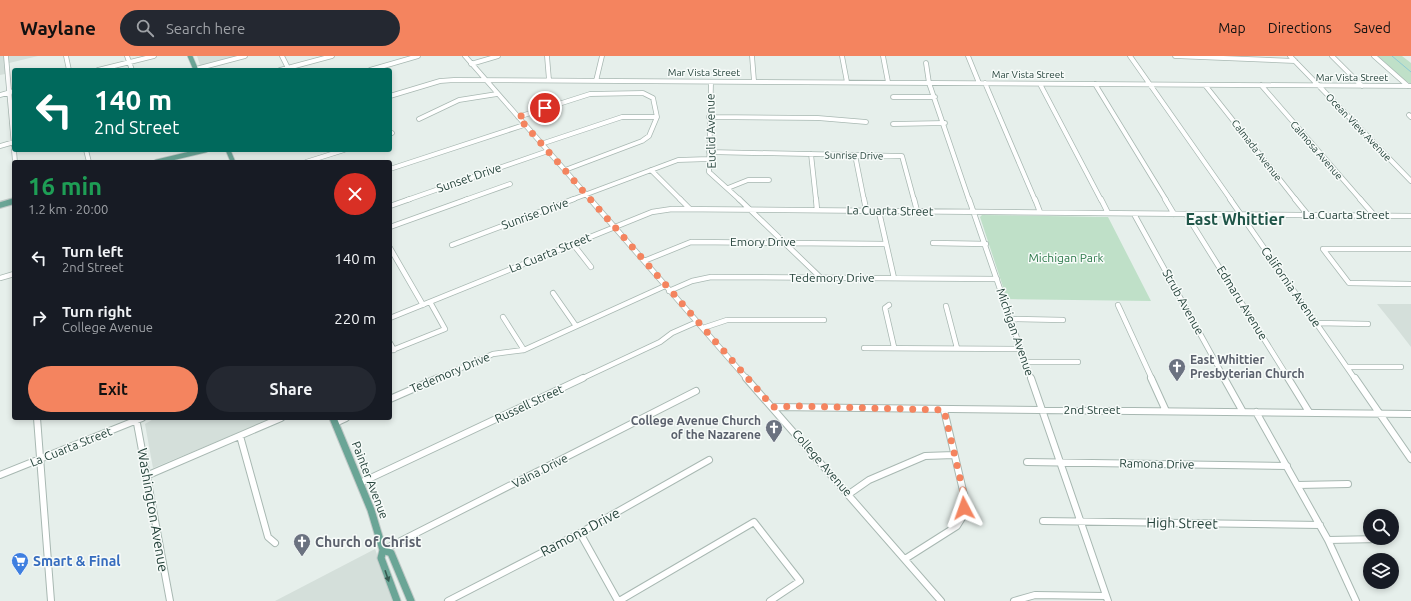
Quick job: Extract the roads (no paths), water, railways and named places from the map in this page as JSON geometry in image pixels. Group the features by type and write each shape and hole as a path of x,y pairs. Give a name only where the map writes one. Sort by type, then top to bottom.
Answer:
{"main road":[{"path":"190,56 195,68"},
{"path":"164,160 198,152"},
{"path":"0,205 12,202"},
{"name":"Painter Avenue","path":"334,420 360,483 383,550 381,558 397,601"},
{"name":"Painter Avenue","path":"383,550 391,553 412,601"}],"street":[{"path":"6,56 12,122"},
{"path":"66,56 69,68"},
{"path":"127,56 131,68"},
{"path":"106,68 154,56"},
{"path":"203,68 245,56"},
{"path":"282,56 288,68 332,56"},
{"path":"377,68 418,56"},
{"name":"College Avenue","path":"465,56 941,601"},
{"path":"471,64 498,56"},
{"path":"547,56 546,65 550,73 548,80"},
{"path":"596,81 602,56"},
{"path":"752,56 754,82"},
{"path":"842,56 847,82"},
{"path":"883,56 888,82"},
{"path":"968,56 979,83"},
{"name":"California Avenue","path":"1130,56 1411,459"},
{"path":"1175,56 1239,57 1295,61"},
{"name":"Ocean View Avenue","path":"1290,56 1411,181"},
{"path":"1332,56 1362,86"},
{"path":"1374,56 1410,86"},
{"name":"Michigan Avenue","path":"926,63 929,83 936,97 945,123 1020,349 1107,599"},
{"name":"Mar Vista Street","path":"392,95 440,81 486,80 1410,86"},
{"name":"Euclid Avenue","path":"711,82 709,172 728,188 821,278"},
{"path":"986,83 1040,212"},
{"path":"1040,84 1108,213"},
{"path":"1095,84 1174,214"},
{"name":"Calmada Avenue","path":"1205,85 1308,215"},
{"name":"Calmosa Avenue","path":"1260,85 1374,215"},
{"path":"0,95 12,91"},
{"path":"518,117 590,94 643,93 654,98 657,117 649,136 642,141 565,170"},
{"path":"419,119 459,100 498,94"},
{"path":"892,97 936,97"},
{"path":"542,144 622,117 657,117"},
{"path":"710,117 818,118 866,122"},
{"path":"894,124 945,123"},
{"path":"392,168 524,125"},
{"path":"0,146 12,143"},
{"name":"Sunset Drive","path":"392,205 548,151"},
{"path":"312,160 338,152"},
{"name":"Sunrise Drive","path":"709,152 902,156 917,211"},
{"path":"811,154 817,210"},
{"path":"855,154 866,210"},
{"name":"Sunrise Drive","path":"452,245 678,160 709,159"},
{"path":"651,170 690,209"},
{"path":"728,188 739,181 749,179 769,180"},
{"path":"392,226 510,184"},
{"name":"La Cuarta Street","path":"392,317 656,211 690,209 866,210 879,212 917,211 1411,216"},
{"path":"879,212 894,278"},
{"name":"Strub Avenue","path":"1134,214 1244,412"},
{"name":"Edmaru Avenue","path":"1186,214 1310,412"},
{"name":"Emory Drive","path":"644,261 682,244 691,242 886,244"},
{"path":"933,243 986,244"},
{"path":"573,244 591,267"},
{"path":"1411,249 1323,249 1349,283 1411,284"},
{"path":"392,251 423,305"},
{"path":"0,278 12,275"},
{"name":"Tedemory Drive","path":"392,398 493,354 524,350 576,326 667,288 702,278 997,279"},
{"path":"553,294 576,326"},
{"path":"392,351 445,329 430,302"},
{"path":"889,305 885,308 894,347"},
{"path":"1118,305 1166,410"},
{"path":"946,306 957,348"},
{"path":"503,317 524,350"},
{"path":"1010,319 1063,320"},
{"path":"703,328 717,322 727,320 824,320"},
{"name":"Russell Street","path":"360,483 660,342 672,333 697,322"},
{"path":"1316,323 1368,324"},
{"path":"864,348 1020,349"},
{"path":"1025,362 1078,362"},
{"path":"1347,367 1401,368"},
{"name":"Valna Drive","path":"383,550 696,391"},
{"name":"2nd Street","path":"773,407 796,406 944,410 1166,410 1411,414"},
{"path":"905,559 957,526 962,518 965,499 944,410"},
{"path":"1256,412 1328,540 1356,601"},
{"path":"37,420 51,601"},
{"name":"La Cuarta Street","path":"0,476 136,420"},
{"name":"Washington Avenue","path":"138,420 146,476 170,601"},
{"path":"146,476 276,420"},
{"path":"240,436 268,537 275,543"},
{"path":"849,494 869,480 925,456 954,455"},
{"name":"Ramona Drive","path":"448,601 580,533 709,460"},
{"name":"Ramona Drive","path":"1027,462 1287,466"},
{"path":"1298,485 1348,484"},
{"path":"580,533 618,601 754,522 800,581 770,601"},
{"name":"High Street","path":"1043,522 1320,525"},
{"path":"1328,540 1363,539"},
{"path":"1014,601 1035,595 1107,599"}],"waterway":[{"path":"1392,56 1411,72"}],"place":[{"name":"East Whittier Presbyterian Church","path":"1177,382"},
{"name":"College Avenue Church of the Nazarene","path":"774,443"},
{"name":"Church of Christ","path":"302,557"},
{"name":"Smart & Final","path":"20,576"}],"district":[{"name":"East Whittier","path":"1235,219"}],"park label":[{"name":"Michigan Park","path":"1066,258"}]}
